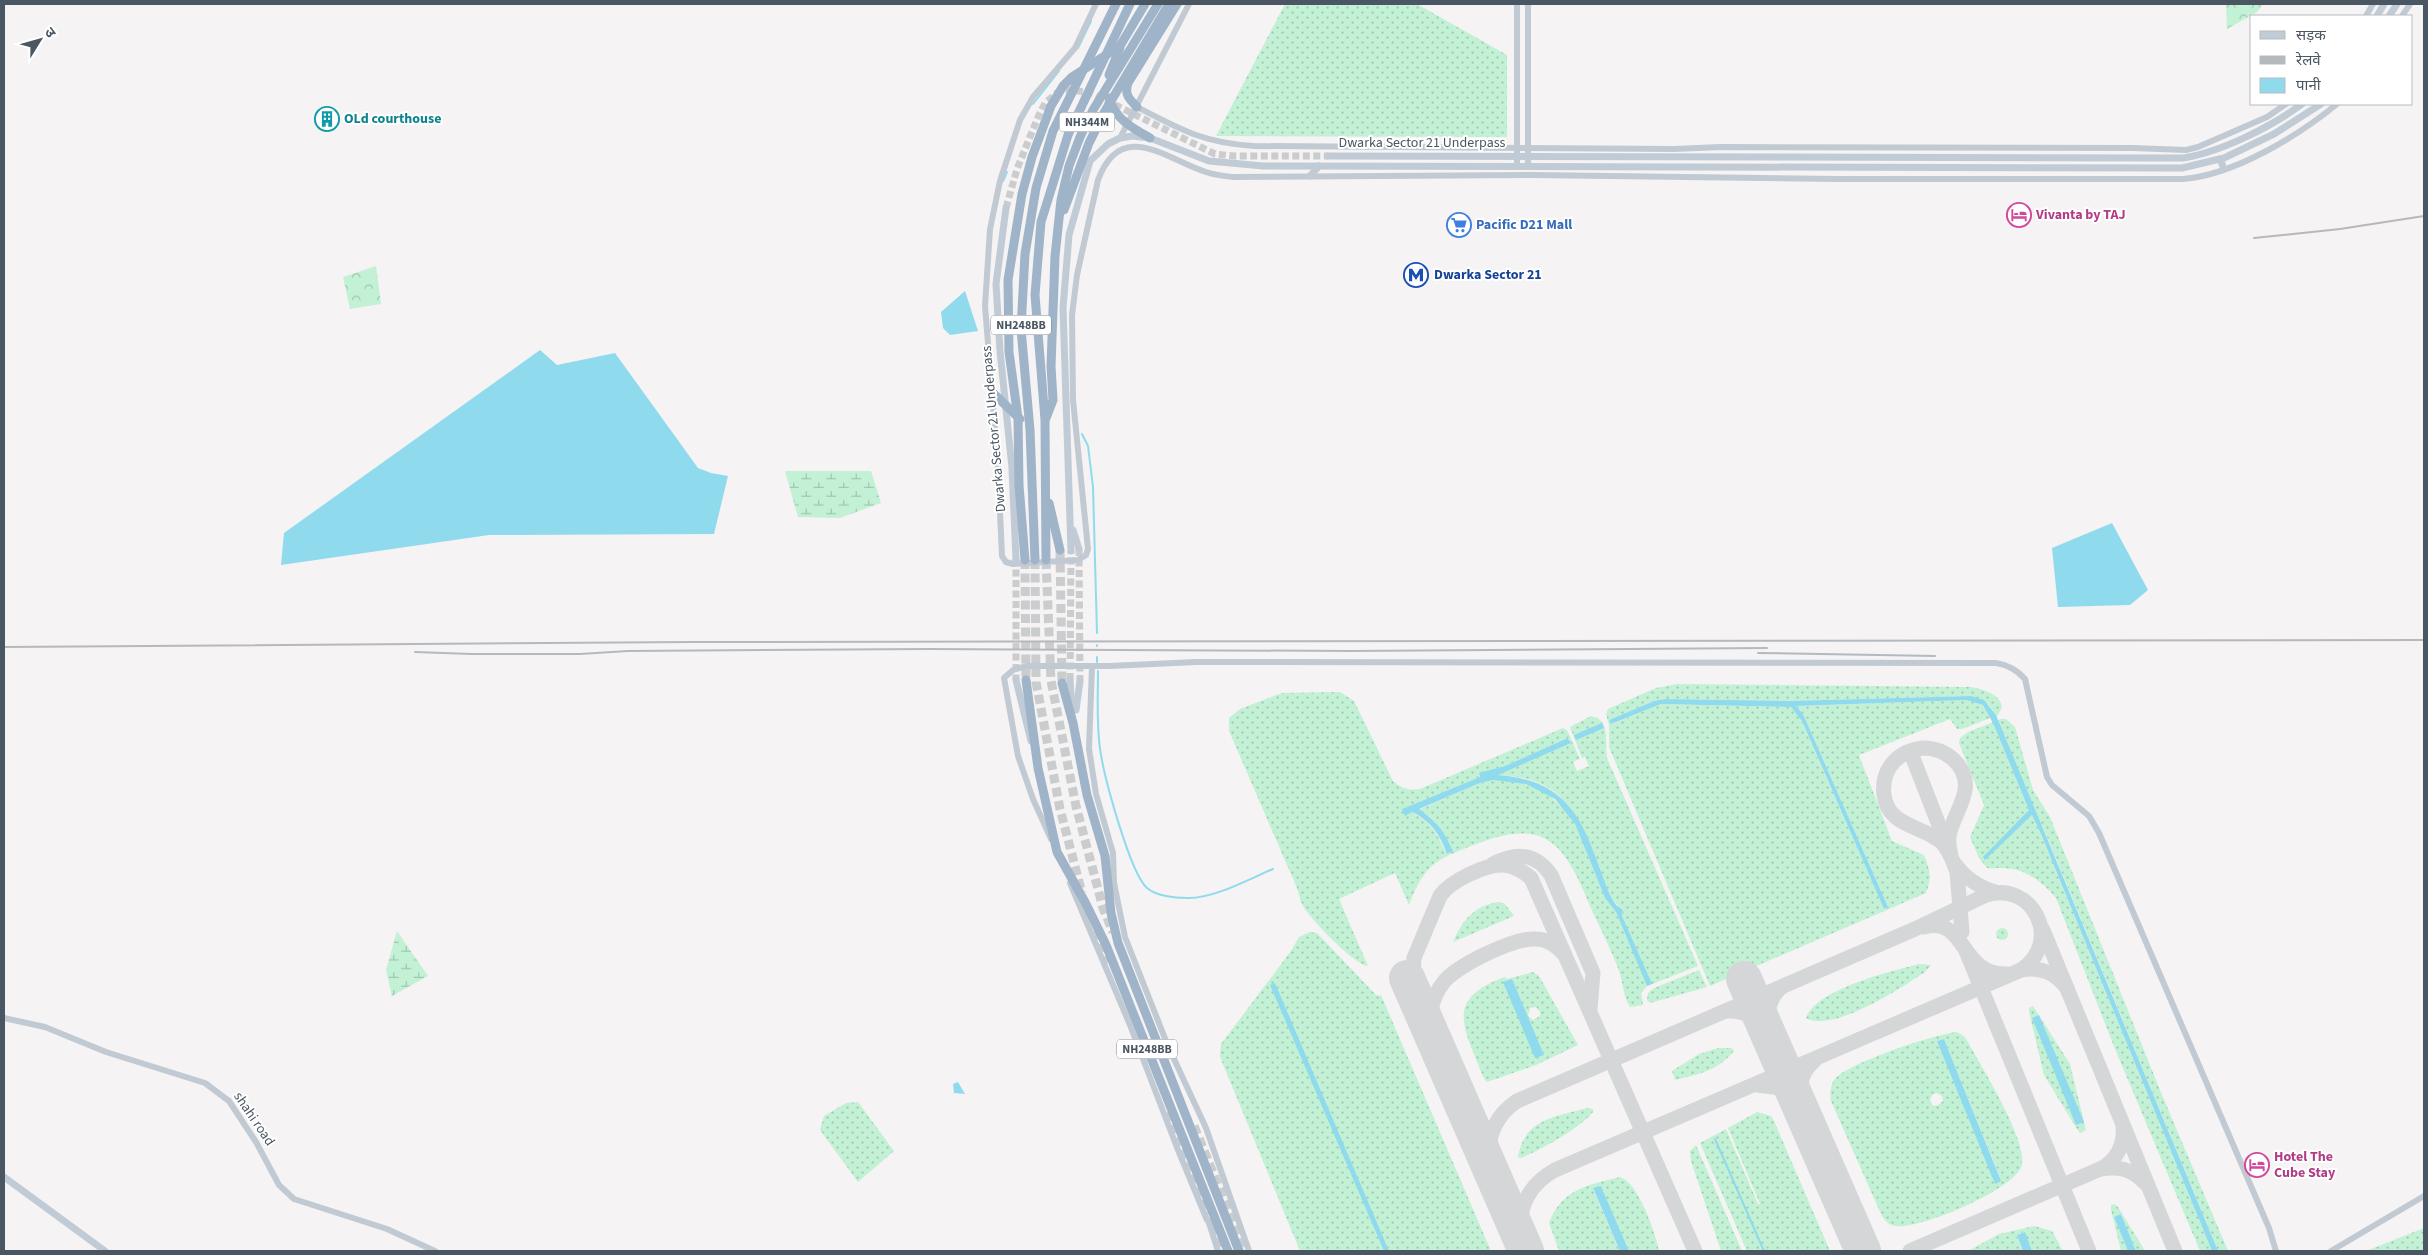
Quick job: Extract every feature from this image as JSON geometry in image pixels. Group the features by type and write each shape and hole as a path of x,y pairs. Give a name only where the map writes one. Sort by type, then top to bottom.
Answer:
{"highway":[{"name":"NH248BB","path":"1019,485 1030,560 1030,430 1021,329 1025,254 1030,219 1036,188 1053,131 1116,4"},
{"name":"NH248BB","path":"1046,560 1045,420 1035,295 1040,222 1068,135 1130,4"},
{"path":"1145,4 1120,46 1110,78 1110,100 1126,125 1150,138"},
{"name":"NH344M","path":"1045,420 1053,400 1055,256 1058,226 1069,166 1080,137 1110,78 1158,4"},
{"path":"1058,226 1089,143 1169,4"},
{"path":"1124,84 1159,34 1177,4"},
{"path":"1031,488 1019,485 1018,418 1009,352 1008,280 1022,194 1032,158 1051,106 1063,86 1072,77 1120,46"},
{"path":"1110,78 1124,84 1127,98 1137,106"},
{"path":"993,393 1030,430"},
{"path":"1045,488 1060,550"},
{"path":"1026,680 1038,768 1057,852"},
{"path":"1066,681 1073,723"},
{"name":"NH248BB","path":"1073,723 1086,795 1105,856 1112,913 1126,966 1239,1251"},
{"name":"NH248BB","path":"1057,852 1106,945 1213,1222 1228,1251"}],"main road":[{"path":"2378,15 2384,4"},
{"path":"2391,15 2397,4"},
{"name":"Dwarka Sector 21 Underpass","path":"1328,156 2183,158 2200,155 2269,125 2300,105"},
{"path":"1075,550 1070,523 1063,308 1069,234 1090,161 1100,149 1120,138 1150,138 1209,161 1230,165 2182,168 2220,159 2274,134 2318,105"},
{"path":"2220,159 2224,169"},
{"path":"1310,176 1319,166"},
{"name":"Dwarka Sector 21 Underpass","path":"1006,208 996,284 1016,559"},
{"path":"1016,680 1038,768"},
{"path":"1073,723 1080,681"},
{"path":"4,1177 105,1251"}],"street":[{"path":"1096,4 1075,48 1033,97 1020,120 1000,181 990,229 985,287 1002,556 1006,562 1013,564 1078,560 1086,555 1088,549 1074,414 1072,315 1098,180 1102,168 1109,159 1124,150 1147,146 1207,173 1233,177 1671,175 1837,179 2183,179 2224,169 2276,147 2336,105"},
{"path":"1120,138 1189,4"},
{"path":"1516,4 1517,166"},
{"path":"1528,4 1528,166"},
{"path":"2367,15 2373,4"},
{"path":"2403,15 2410,4"},
{"path":"1137,106 1202,139 1226,145 1674,149 1721,147 2133,148 2186,150 2267,117 2285,105"},
{"path":"1065,413 1074,414"},
{"path":"1057,852 1032,798 1018,756 1004,678 1013,670 1026,666 1092,666 1196,662 1996,663 2014,669 2025,680 2030,695 2039,751 2047,777 2052,784 2089,816 2099,834 2269,1228 2276,1251"},
{"path":"1092,666 1089,749 1096,794 1113,853 1114,883 1123,928 1163,1034 1204,1123 1249,1251"},
{"name":"shahi road","path":"4,1018 45,1027 106,1052 205,1083 229,1101 256,1142 279,1185 294,1198 387,1230 435,1251"},
{"path":"2331,1251 2424,1196"},
{"path":"1213,1222 1218,1251"}],"green space":[{"path":"1285,4 1417,4 1507,55 1507,137 1216,136"},
{"path":"2226,4 2263,4 2257,12 2227,29"},
{"path":"376,266 381,304 350,309 343,277"},
{"path":"785,471 871,471 881,503 840,518 798,517"},
{"path":"1677,684 1971,687 1994,695 2001,702 2002,707 1998,715 1962,729 1957,729 1950,719 1859,755 1892,841 1924,855 1930,874 1926,893 1710,986 1609,747 1609,725 1606,714 1608,709 1656,688","holes":["1971,696 1988,704 1994,712 1991,717 1983,705 1966,700 1796,706 1803,714 1888,907 1884,909 1800,717 1791,707 1661,704 1612,724 1609,720 1654,701 1665,699 1788,701"]},
{"path":"1340,692 1354,701 1393,781 1402,787 1412,790 1420,789 1563,728 1567,730 1580,759 1573,762 1577,771 1589,766 1585,757 1582,758 1570,727 1591,716 1598,718 1606,732 1607,758 1698,966 1647,986 1641,993 1643,1005 1630,1007 1613,955 1573,869 1563,854 1552,843 1539,836 1523,833 1503,836 1479,843 1443,858 1427,871 1421,879 1409,905 1395,873 1339,899 1368,966 1362,964 1334,941 1314,921 1303,906 1229,731 1229,718 1240,709 1282,693","holes":["1569,738 1570,743 1497,775 1540,783 1555,792 1568,804 1586,836 1610,894 1615,903 1623,910 1622,916 1647,985 1616,912 1605,898 1575,824 1566,811 1548,794 1518,781 1493,780 1480,783 1418,810 1435,822 1443,832 1453,851 1447,854 1430,826 1419,816 1402,809 1480,777 1479,774 1505,766"]},
{"path":"2001,719 2006,719 2015,727 2033,790 2050,817 2160,1090 2228,1251 2218,1251 2045,832 1993,723 2029,810 1985,859 2032,815 2212,1251 2200,1251 2115,1049 2056,898 2038,880 2024,872 2008,868 1987,868 1979,858 1970,837 1984,805 1959,743 1960,738 1968,732"},
{"path":"1499,902 1505,904 1514,916 1453,942 1465,920 1470,915 1483,906"},
{"path":"2002,928 2008,934 2002,940 1996,934"},
{"path":"397,931 428,976 392,996 386,970"},
{"path":"1310,932 1317,933 1377,996 1381,995 1491,1251 1300,1251 1220,1057 1221,1044 1291,951 1299,937"},
{"path":"1920,964 1931,965 1915,979 1867,1006 1833,1020 1818,1021 1806,1018 1812,1008 1839,990 1875,976"},
{"path":"1699,970 1707,987 1650,1003 1647,1000 1648,993 1654,988"},
{"path":"1533,972 1539,976 1578,1045 1536,1065 1487,1082 1468,1039 1464,1016 1465,1006 1478,991 1504,977 1507,979","holes":["1536,1007 1540,1012 1540,1016 1533,1020 1528,1016 1530,1008"]},
{"path":"2033,1006 2070,1064 2086,1130 2080,1133 2044,1075 2029,1012 2029,1008"},
{"path":"1957,1032 1965,1037 2010,1120 2022,1153 2022,1165 2016,1175 1986,1196 1925,1222 1908,1226 1896,1226 1886,1221 1880,1212 1831,1101 1831,1086 1833,1081 1843,1072 1856,1065 1893,1050","holes":["1944,1039 2001,1180 1937,1041","1937,1093 1942,1096 1943,1101 1937,1106 1932,1105 1930,1099 1933,1094"]},
{"path":"1718,1048 1732,1048 1734,1051 1728,1058 1714,1067 1675,1080 1672,1071 1699,1054"},
{"path":"858,1102 894,1151 858,1182 820,1130 824,1116 846,1103"},
{"path":"1587,1108 1593,1109 1593,1112 1570,1132 1530,1154 1521,1158 1518,1157 1521,1144 1534,1127 1553,1117"},
{"path":"1757,1112 1771,1116 1774,1121 1830,1251 1747,1251 1700,1143 1726,1129 1758,1204 1760,1204 1728,1128"},
{"path":"1696,1145 1742,1251 1721,1251 1691,1161 1690,1151"},
{"path":"1620,1177 1627,1181 1639,1198 1650,1221 1659,1251 1629,1251 1601,1186 1593,1189 1620,1251 1559,1251 1549,1223 1561,1203 1577,1190"},
{"path":"2115,1204 2145,1251 2136,1251 2121,1214 2114,1217 2128,1251 2121,1251 2111,1210 2111,1205"},
{"path":"2034,1226 2052,1231 2063,1251 2032,1251 2024,1232 2017,1235 2023,1251 1968,1251 1999,1234"},
{"path":"2424,1228 2424,1251 2366,1251"}],"water":[{"path":"965,291 978,331 950,335 943,328 941,312"},
{"path":"540,350 557,365 615,353 698,468 728,476 714,534 489,535 281,565 284,533"},
{"path":"2112,523 2148,590 2130,605 2058,607 2052,548"},
{"path":"1971,696 1984,700 1996,715 2218,1251 2212,1251 2032,815 1985,860 1983,857 2029,810 1993,723 1983,705 1966,700 1796,706 1803,714 1888,907 1884,909 1802,721 1791,707 1661,704 1611,724 1609,720 1654,701 1665,699 1788,701"},
{"path":"1602,723 1604,728 1576,740 1574,735"},
{"path":"1568,738 1571,743 1498,775 1525,779 1546,787 1562,799 1575,814 1585,831 1610,895 1616,905 1623,910 1622,916 1652,984 1647,986 1616,912 1605,898 1575,824 1555,799 1526,784 1493,780 1480,783 1419,809 1431,818 1443,832 1453,851 1447,854 1438,835 1430,824 1412,812 1405,816 1402,809 1480,777 1479,773 1505,766"},
{"path":"1512,979 1544,1055 1535,1058 1503,982"},
{"path":"1275,983 1389,1251 1384,1251 1270,985"},
{"path":"2039,1015 2084,1122 2076,1125 2032,1018"},
{"path":"1944,1039 2001,1181 1995,1184 1937,1041"},
{"path":"958,1082 965,1094 954,1093 953,1084"},
{"path":"1601,1186 1629,1251 1620,1251 1593,1188"},
{"path":"2121,1214 2136,1251 2128,1251 2114,1217"},
{"path":"2025,1232 2032,1251 2023,1251 2017,1235"}],"waterway":[{"path":"1078,48 1091,21"},
{"path":"1033,104 1059,71"},
{"path":"1003,181 1007,172"},
{"path":"1082,434 1088,446 1093,487 1097,633"},
{"path":"1097,657 1097,662"},
{"path":"1098,671 1098,734 1103,767 1126,846 1140,879 1147,888 1155,893 1166,896 1197,897 1231,888 1273,869"},
{"path":"1715,1139 1764,1251"}],"taxiway":[{"path":"1923,748 1940,751 1952,758 1962,771 1965,780 1963,799 1951,827 1949,837 1951,857 1940,841 1898,819 1887,805 1884,795 1885,777 1893,762 1912,750 1923,748"},
{"path":"1911,753 1957,872 1962,932"},
{"path":"1493,864 1510,857 1525,856 1532,858 1545,867 1551,875 1593,973 1590,1009"},
{"path":"1955,864 1963,874 1983,887 1995,892"},
{"path":"1412,990 1414,958 1440,896 1445,890 1469,874 1496,865 1515,868 1531,878 1695,1251"},
{"path":"1489,1167 1490,1138 1493,1130 1502,1114 1517,1101 1915,929 1986,895 2002,893 2017,896 2029,904 2037,916 2041,930 2040,944 2034,958 2021,970"},
{"path":"1924,927 1938,926 1948,930 1957,937 1980,966 1991,972 2007,974"},
{"path":"2043,930 2175,1251"},
{"path":"1429,1030 1432,1005 1439,988 1450,976 1472,961 1514,943 1536,939 1548,942 1565,955"},
{"path":"1966,951 2089,1251"},
{"path":"1521,1239 1521,1218 1526,1199 1538,1183 1555,1170 2021,970 2035,969 2047,972 2058,978 2067,988"},
{"path":"1770,1035 1769,1008 1774,996 1783,986"},
{"path":"1726,1011 1747,1014 1762,1025 1771,1037"},
{"path":"1801,1106 1801,1081 1806,1070 1815,1060"},
{"path":"1757,1085 1781,1088 1801,1106"},
{"path":"2100,1169 2111,1162 2118,1152 2121,1146 2123,1127"},
{"path":"1910,1251 2100,1169 2119,1168 2135,1174 2145,1183"},
{"path":"1853,1228 1861,1241 1874,1251"}],"runway":[{"path":"1407,978 1526,1251"},
{"path":"1744,979 1863,1251"}],"tunnel":[{"path":"1006,208 1017,169 1045,103 1057,93 1072,90 1091,93 1215,154 1234,156 1328,156"},
{"path":"1079,549 1080,681"},
{"path":"1060,550 1062,683"},
{"path":"1070,680 1071,551"},
{"path":"1016,559 1016,680"},
{"path":"1025,560 1026,680"},
{"path":"1035,560 1036,682 1060,809 1082,893"},
{"path":"1046,560 1051,681 1076,806 1103,908 1113,932"},
{"path":"1095,931 1109,962"},
{"path":"1168,1112 1208,1214"},
{"path":"1194,1126 1245,1251"},
{"path":"1212,1226 1223,1251"}],"railway":[{"path":"2254,238 2340,229 2424,216"},
{"path":"4,647 691,642 2424,640"},
{"path":"415,652 580,654 628,651 930,649 1350,651 1767,648"},
{"path":"1758,653 1935,656"}],"place":[{"name":"OLd courthouse","path":"327,119"},
{"name":"Vivanta by TAJ","path":"2019,215"},
{"name":"Pacific D21 Mall","path":"1459,225"},
{"name":"Dwarka Sector 21","path":"1416,275"},
{"name":"Hotel The Cube Stay","path":"2257,1165"}]}
